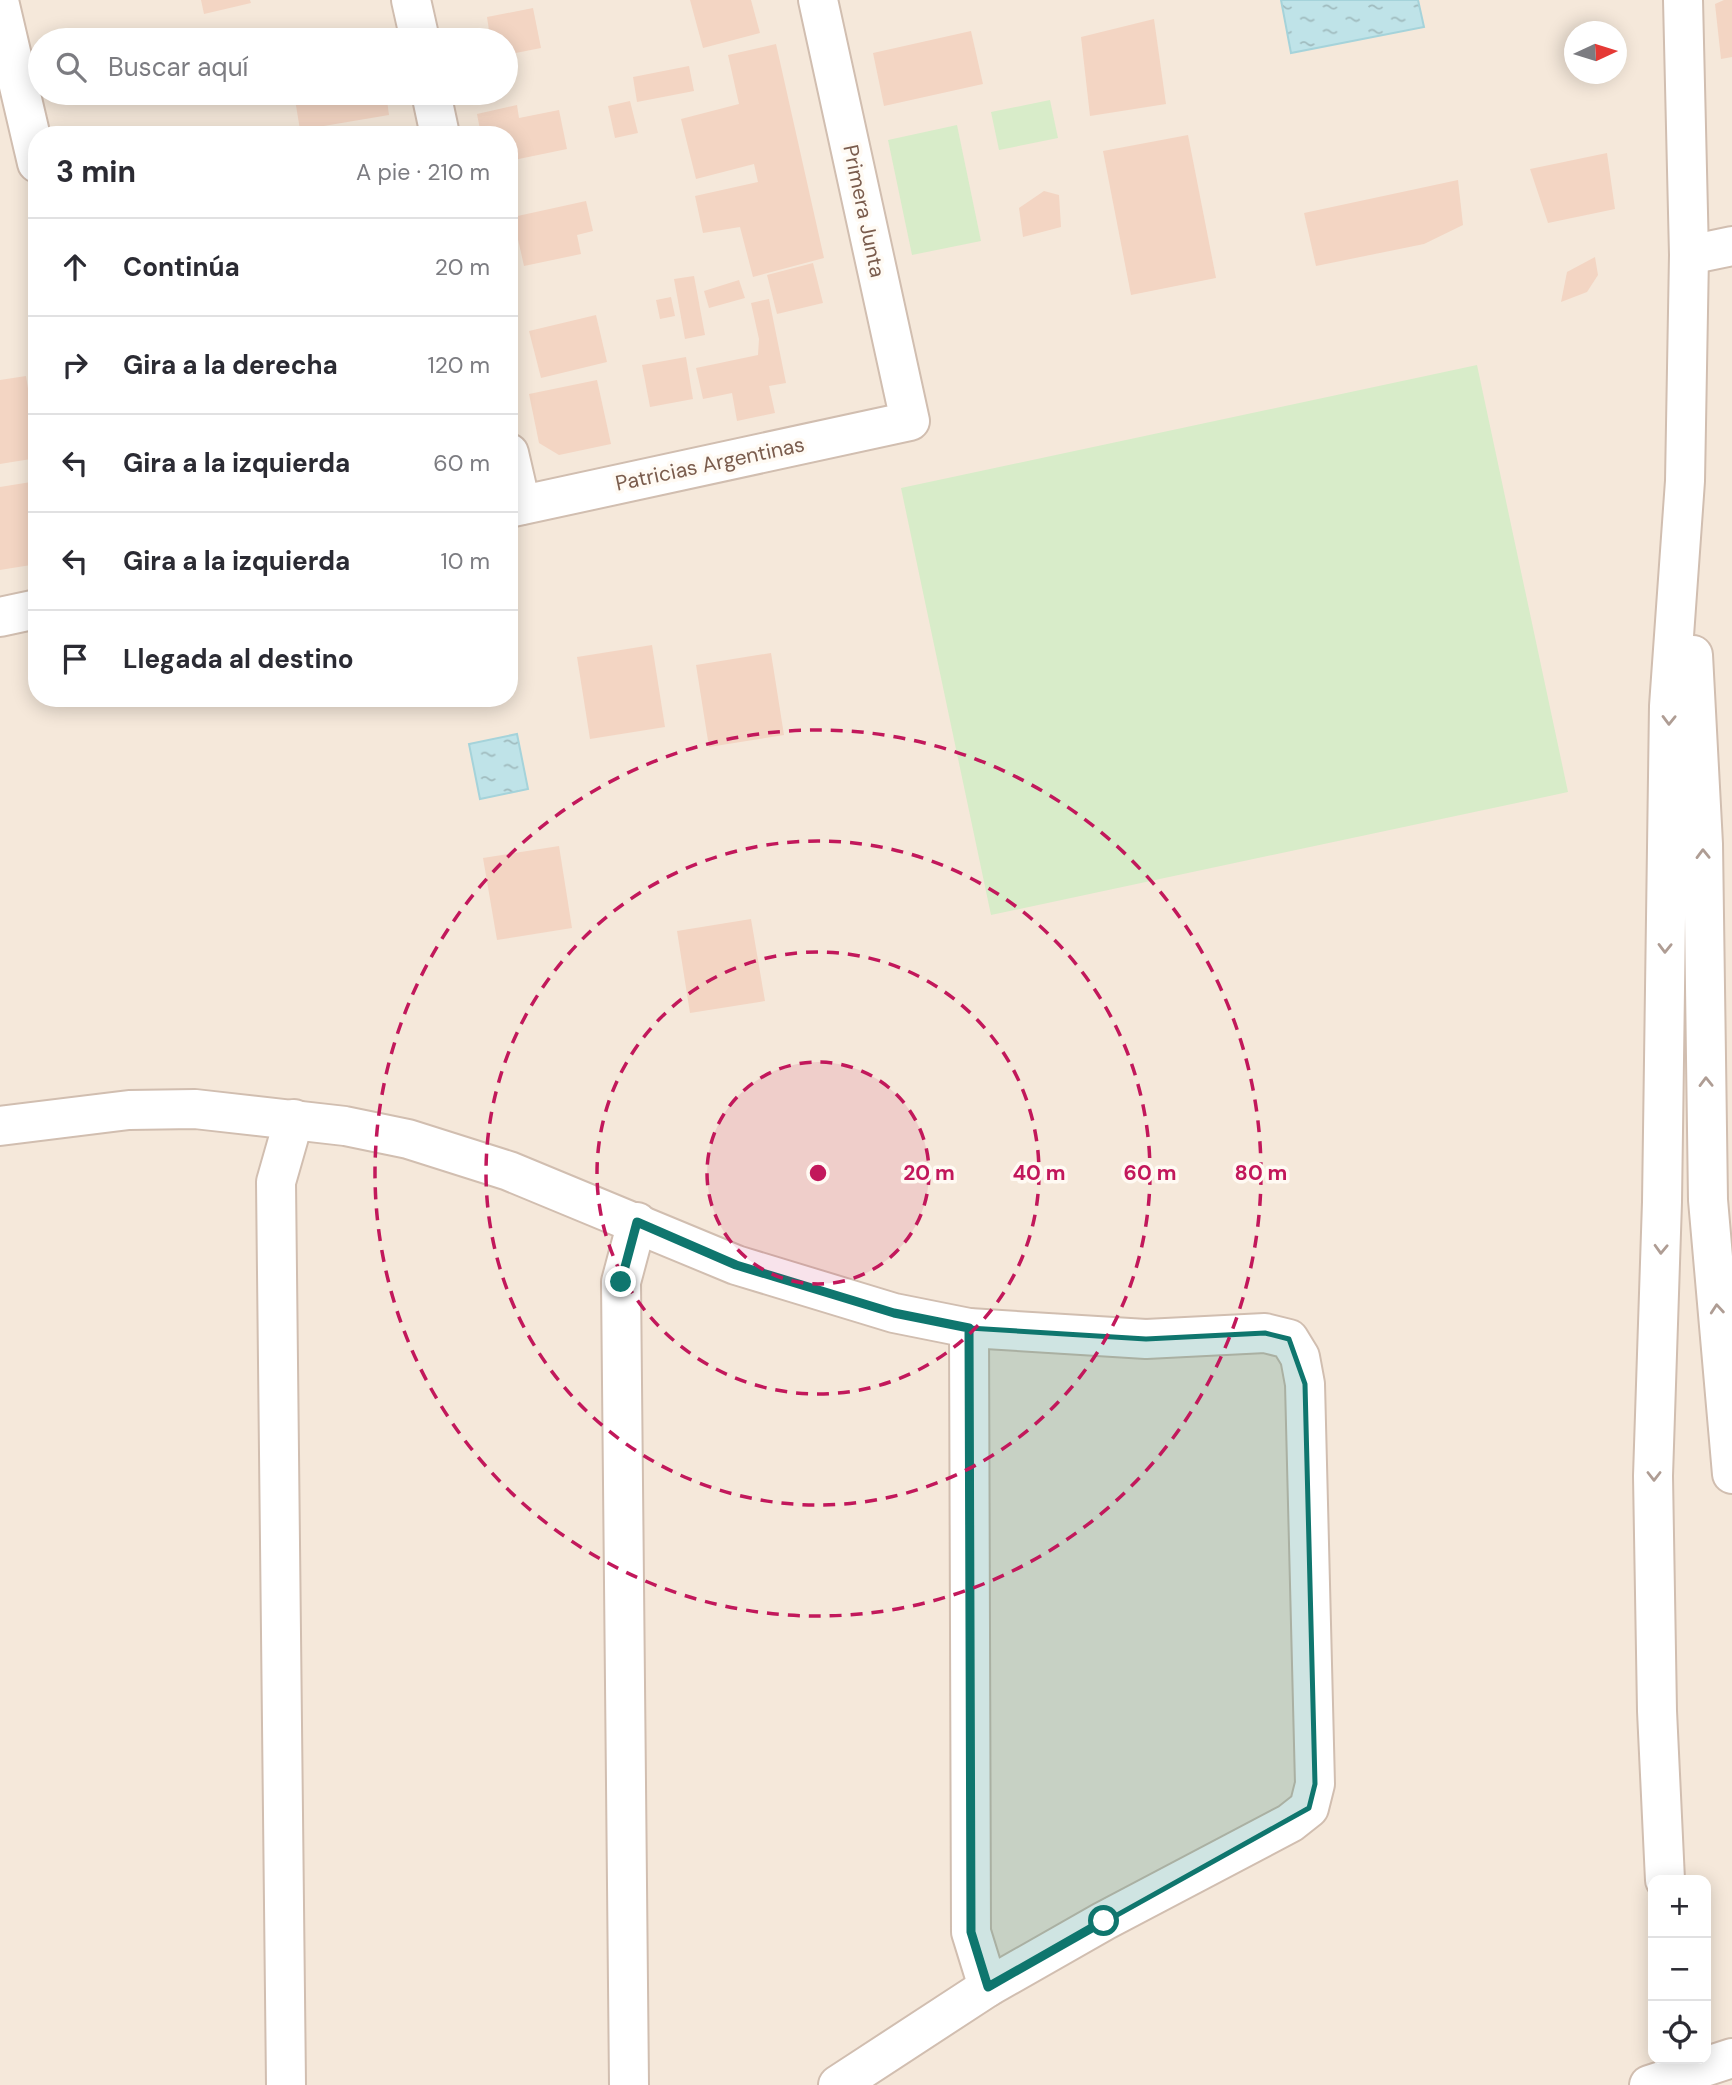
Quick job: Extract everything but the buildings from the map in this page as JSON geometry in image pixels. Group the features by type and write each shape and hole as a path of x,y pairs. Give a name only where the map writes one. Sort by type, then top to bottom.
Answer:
{"street":[{"path":"411,0 417,28"},
{"name":"Primera Junta","path":"818,0 910,421"},
{"path":"1665,1875 1657,1711 1653,1476 1662,1202 1669,706 1685,481 1689,255 1683,0"},
{"path":"0,5 28,126"},
{"path":"434,105 438,126"},
{"path":"1689,255 1732,246"},
{"name":"Patricias Argentinas","path":"518,505 910,421"},
{"path":"1685,481 1732,1474"},
{"path":"0,617 28,611"},
{"path":"0,1126 129,1110 195,1109 345,1126 408,1139 509,1171 736,1265 894,1313 969,1328 1146,1339 1265,1333 1289,1339 1300,1357 1305,1384 1315,1784 1309,1808 1290,1823 1104,1921 988,1987 838,2085"},
{"path":"286,2085 276,1182 294,1119"},
{"path":"1662,1202 1720,1199"},
{"path":"629,2085 621,1282 637,1222"},
{"path":"969,1328 971,1932 988,1987"},
{"path":"1667,2076 1732,2057"}],"highlighted area":[{"path":"969,1328 1146,1339 1265,1333 1289,1339 1305,1384 1315,1784 1309,1808 988,1987 971,1932"}],"shaded area":[{"path":"0,0 1732,0 1732,2085 0,2085"}],"green space":[{"path":"1050,100 1058,138 999,150 991,112"},
{"path":"957,125 981,241 912,255 888,140"},
{"path":"1477,365 1568,792 991,915 901,488"}],"water":[{"path":"1281,0 1418,0 1424,27 1291,53"},
{"path":"517,734 528,789 480,799 469,744"}],"route":[{"path":"621,1282 637,1222 736,1265 894,1313 969,1328 971,1932 988,1987 1104,1921"}]}
